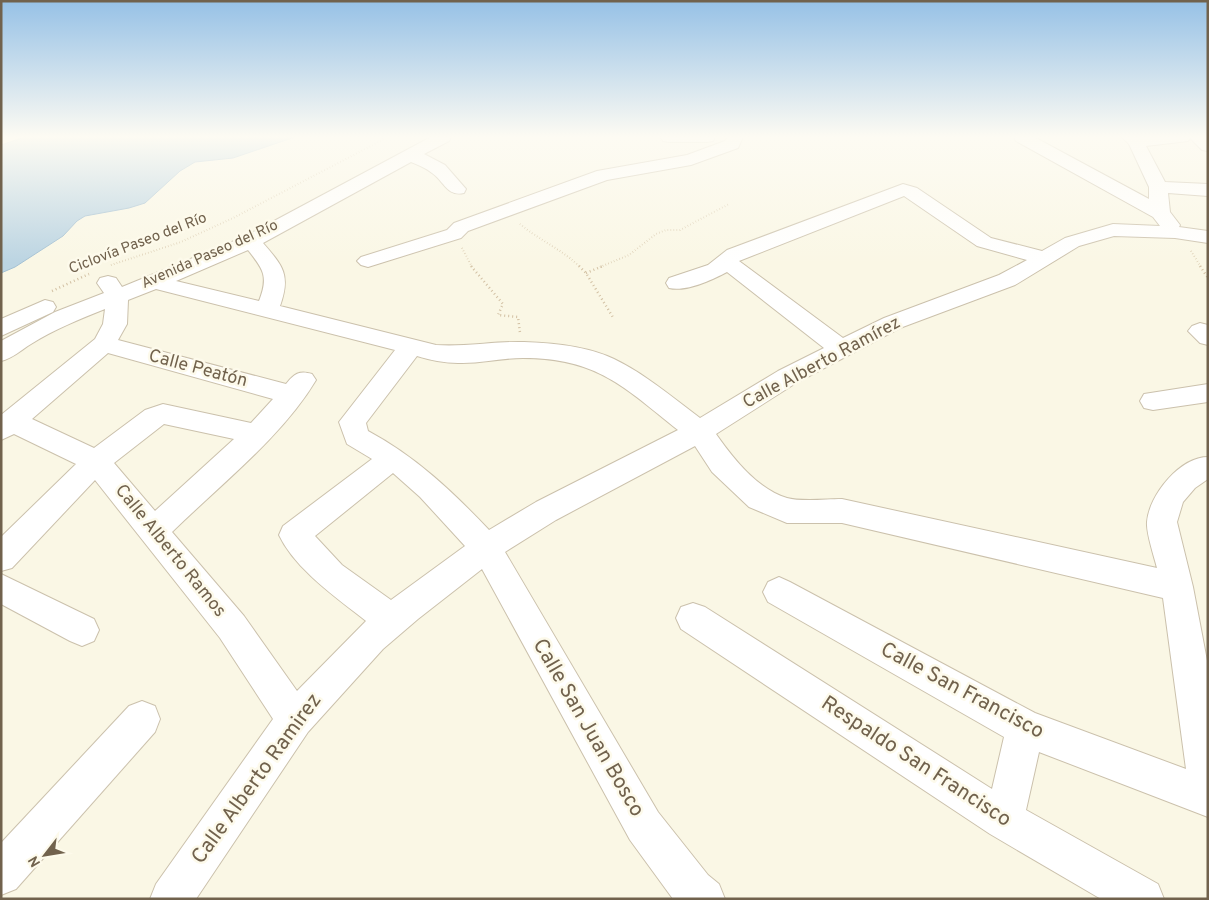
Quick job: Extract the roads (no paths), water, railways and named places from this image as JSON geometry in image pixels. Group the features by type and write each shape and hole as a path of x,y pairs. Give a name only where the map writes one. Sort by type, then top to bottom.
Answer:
{"street":[{"name":"Avenida Paseo del Río","path":"1,328 105,280 203,245 340,179"},
{"name":"Avenida Paseo del Río","path":"1,352 63,317 105,280 154,282 251,241 354,179"},
{"path":"448,179 457,189"},
{"path":"368,261 454,234 461,228 592,179"},
{"path":"1093,179 1168,223 1208,237"},
{"path":"1153,179 1158,188 1168,223"},
{"path":"1158,188 1208,190"},
{"path":"677,283 713,271 728,262 734,254 903,190 910,192 984,242 1044,258"},
{"name":"Calle Alberto Ramírez","path":"486,548 546,511 699,431 787,378 892,323 1007,280 1072,242 1113,230 1168,223"},
{"path":"251,241 273,269 276,279 276,289 267,310"},
{"path":"728,262 840,349"},
{"path":"7,426 104,344 115,324 105,280"},
{"path":"154,282 368,334 411,347 459,355 523,350 573,354 604,364 629,378 699,431 722,464 759,500 787,510 842,511 1177,587"},
{"name":"Calle Peatón","path":"104,344 298,388 256,434"},
{"name":"Calle San Juan Bosco","path":"411,347 352,422 357,437 394,458 452,511 486,548 644,826 693,890 704,899"},
{"path":"1153,401 1208,393"},
{"path":"1,558 96,461 154,418 164,414 256,434"},
{"name":"Calle Alberto Ramos","path":"7,426 96,461 232,627 295,719"},
{"path":"153,531 256,434"},
{"path":"392,620 331,575 294,535 394,458"},
{"path":"1208,468 1202,468 1185,480 1175,491 1170,497 1162,522 1200,678 1208,789"},
{"name":"Calle Alberto Ramirez","path":"171,899 295,719 344,665 392,620 486,548"},
{"path":"1,588 82,630"},
{"name":"Calle San Francisco","path":"779,592 1025,728 1208,797"},
{"name":"Respaldo San Francisco","path":"693,618 1004,820 1143,899"},
{"path":"2,873 142,719"},
{"path":"1004,820 1025,728"}],"water":[{"path":"1,179 171,179 145,203 85,216 77,221 63,236 15,267 1,273"}]}
